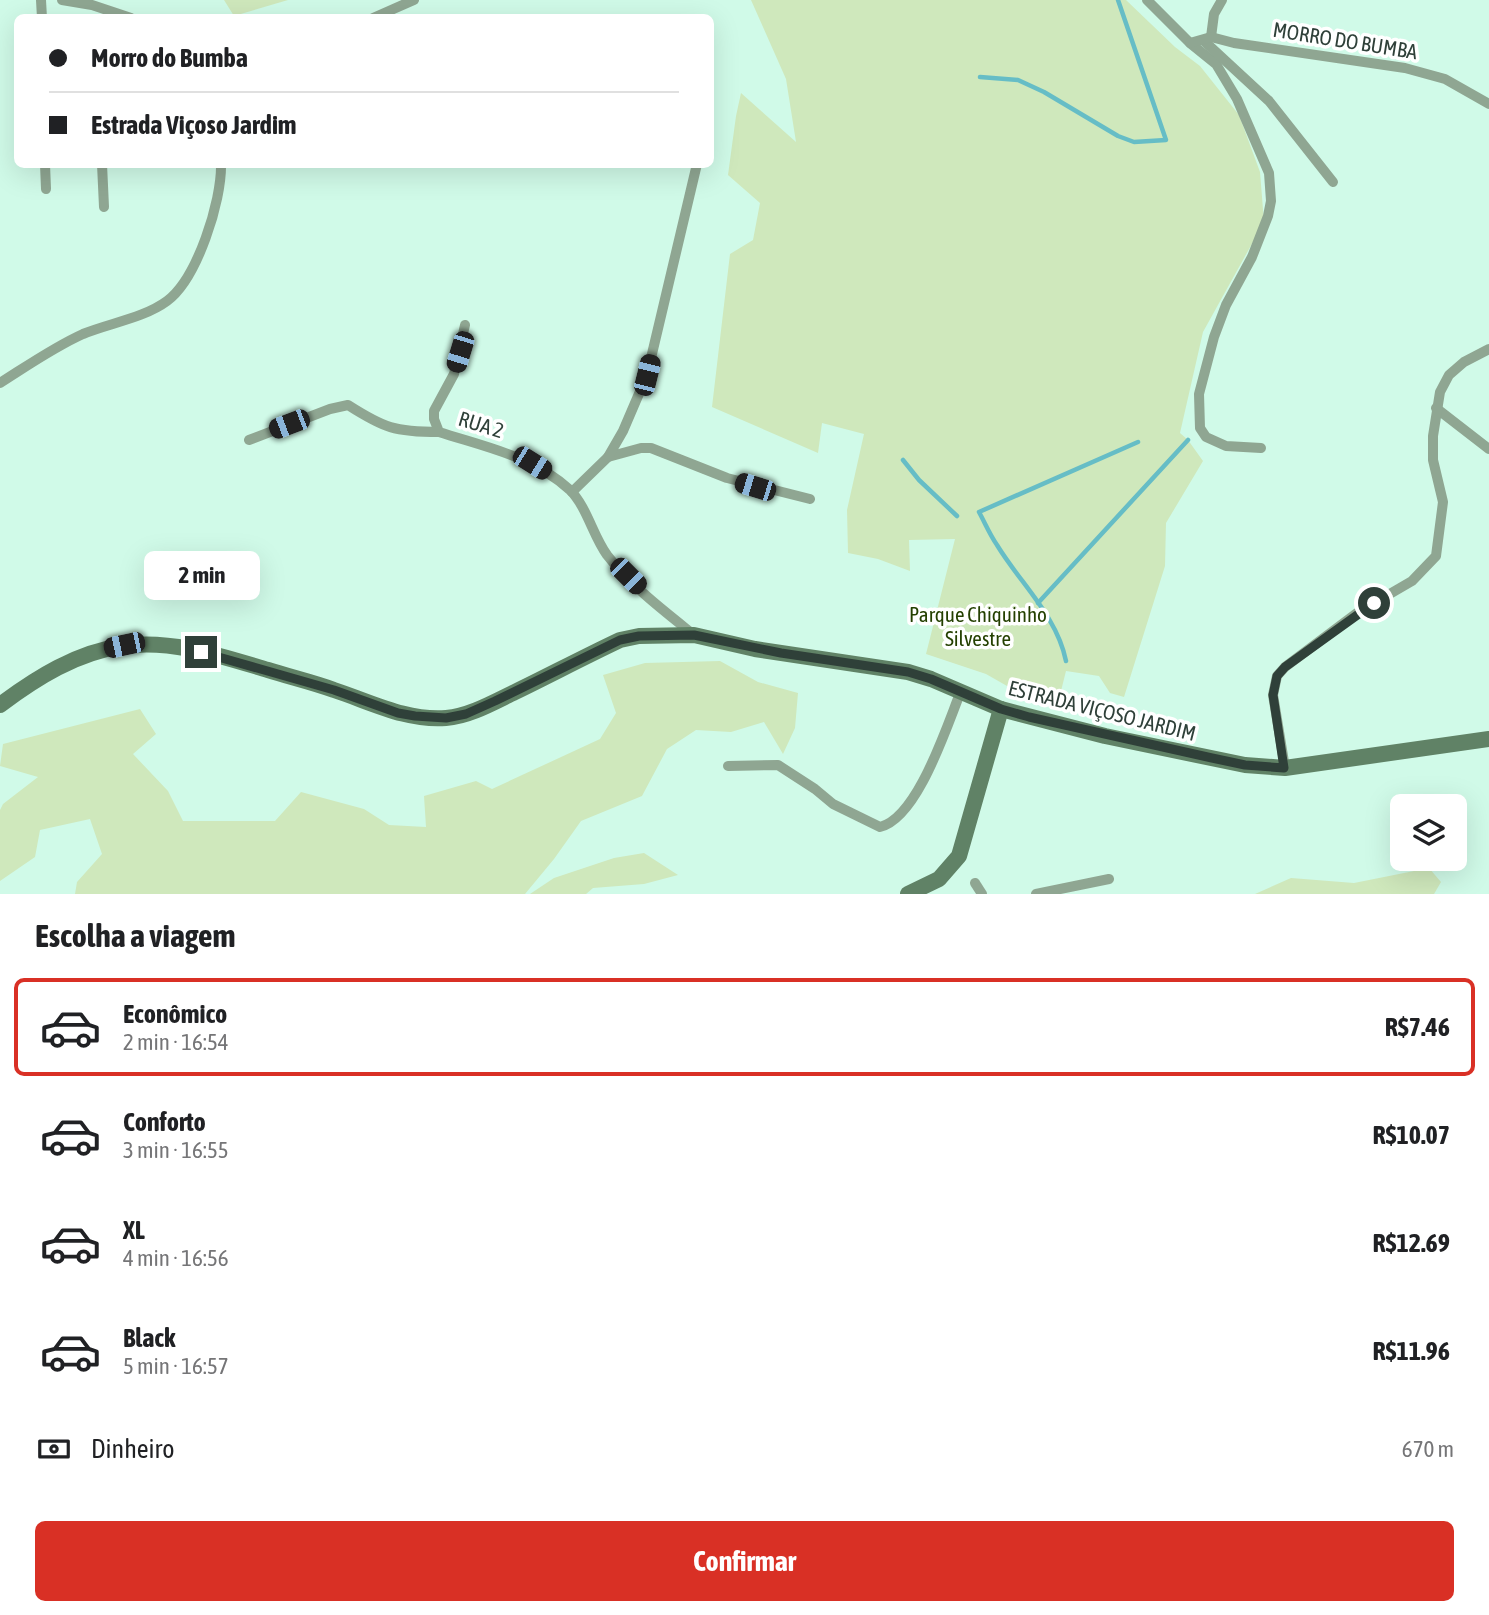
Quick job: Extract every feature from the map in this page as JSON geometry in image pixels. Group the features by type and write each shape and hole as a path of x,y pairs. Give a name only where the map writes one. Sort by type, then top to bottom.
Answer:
{"main road":[{"name":"ESTRADA VIÇOSO JARDIM","path":"0,705 28,684 89,654 124,645 151,645 180,647 222,656 334,690 398,713 446,718 466,714 495,701 620,640 639,636 694,635 781,653 908,672 1001,709 1105,736 1245,765 1284,768 1489,739"},
{"path":"908,894 939,878 959,856 1001,709"}],"street":[{"path":"62,0 92,5 119,14"},
{"path":"382,14 414,0"},
{"path":"1147,0 1190,43 1216,64 1237,99 1269,173 1271,201 1261,236 1226,305 1214,337 1199,394 1200,428 1206,438 1226,446 1261,448"},
{"path":"1222,0 1214,14 1207,39 1269,101 1333,182"},
{"path":"92,5 93,14"},
{"name":"MORRO DO BUMBA","path":"1190,43 1207,39 1405,68 1444,79 1489,104"},
{"path":"45,168 46,189"},
{"path":"102,168 104,207"},
{"path":"0,383 71,340 151,310 168,300 182,286 210,224 220,193 221,168"},
{"path":"694,635 658,607 607,555 572,492 608,457 623,431 647,375 696,168"},
{"name":"RUA 2","path":"466,325 454,374 434,411 433,419 439,432 532,463 572,492"},
{"path":"1284,768 1273,695 1277,676 1285,667 1357,613 1412,581 1436,556 1443,502 1433,460 1433,436 1440,392 1449,375 1464,362 1489,349"},
{"path":"249,440 330,409 348,405 379,425 409,432 439,432"},
{"path":"1436,408 1489,449"},
{"path":"608,457 651,448 727,478 810,499"},
{"path":"728,766 778,765 833,804 880,827 889,825 901,814 918,788 961,691"},
{"path":"1036,894 1109,879"},
{"path":"975,883 982,894"}],"green space":[{"path":"224,0 288,0 241,14 233,14"},
{"name":"Parque Chiquinho Silvestre","path":"751,0 1126,0 1175,47 1200,66 1239,115 1260,172 1264,222 1203,332 1180,433 1203,461 1166,523 1165,566 1124,697 1110,693 1099,676 1066,671 1057,707 1030,699 986,674 926,654 955,539 909,540 910,571 878,559 848,553 847,510 864,434 822,423 818,453 712,407 730,254 753,240 760,203 728,175 741,93 796,142 786,79"},
{"path":"720,661 758,682 798,693 795,728 783,754 764,722 731,732 696,730 667,749 642,796 581,821 525,894 75,894 77,882 102,854 90,819 40,830 35,857 0,881 0,810 3,804 38,777 0,766 3,744 140,709 156,734 133,754 168,791 183,821 275,821 301,792 364,809 389,825 426,827 424,796 476,781 492,789 600,739 616,713 603,675 645,663"},
{"path":"644,853 678,875 644,884 593,888 586,894 530,894 554,878 614,858"},
{"path":"1414,871 1432,871 1441,882 1434,894 1255,894 1291,878 1354,883"}],"waterway":[{"path":"980,77 1018,80 1044,92 1118,136 1134,142 1166,140 1118,0"},
{"path":"1038,603 1188,440"},
{"path":"1066,661 1055,629 994,541 979,512 1138,442"},
{"path":"903,460 919,480 957,516"}],"route":[{"path":"201,652 334,690 398,713 446,718 466,714 495,701 620,640 639,636 694,635 755,649 908,672 1001,709 1029,717 1245,765 1284,768 1273,695 1277,676 1285,667 1374,603"}]}
